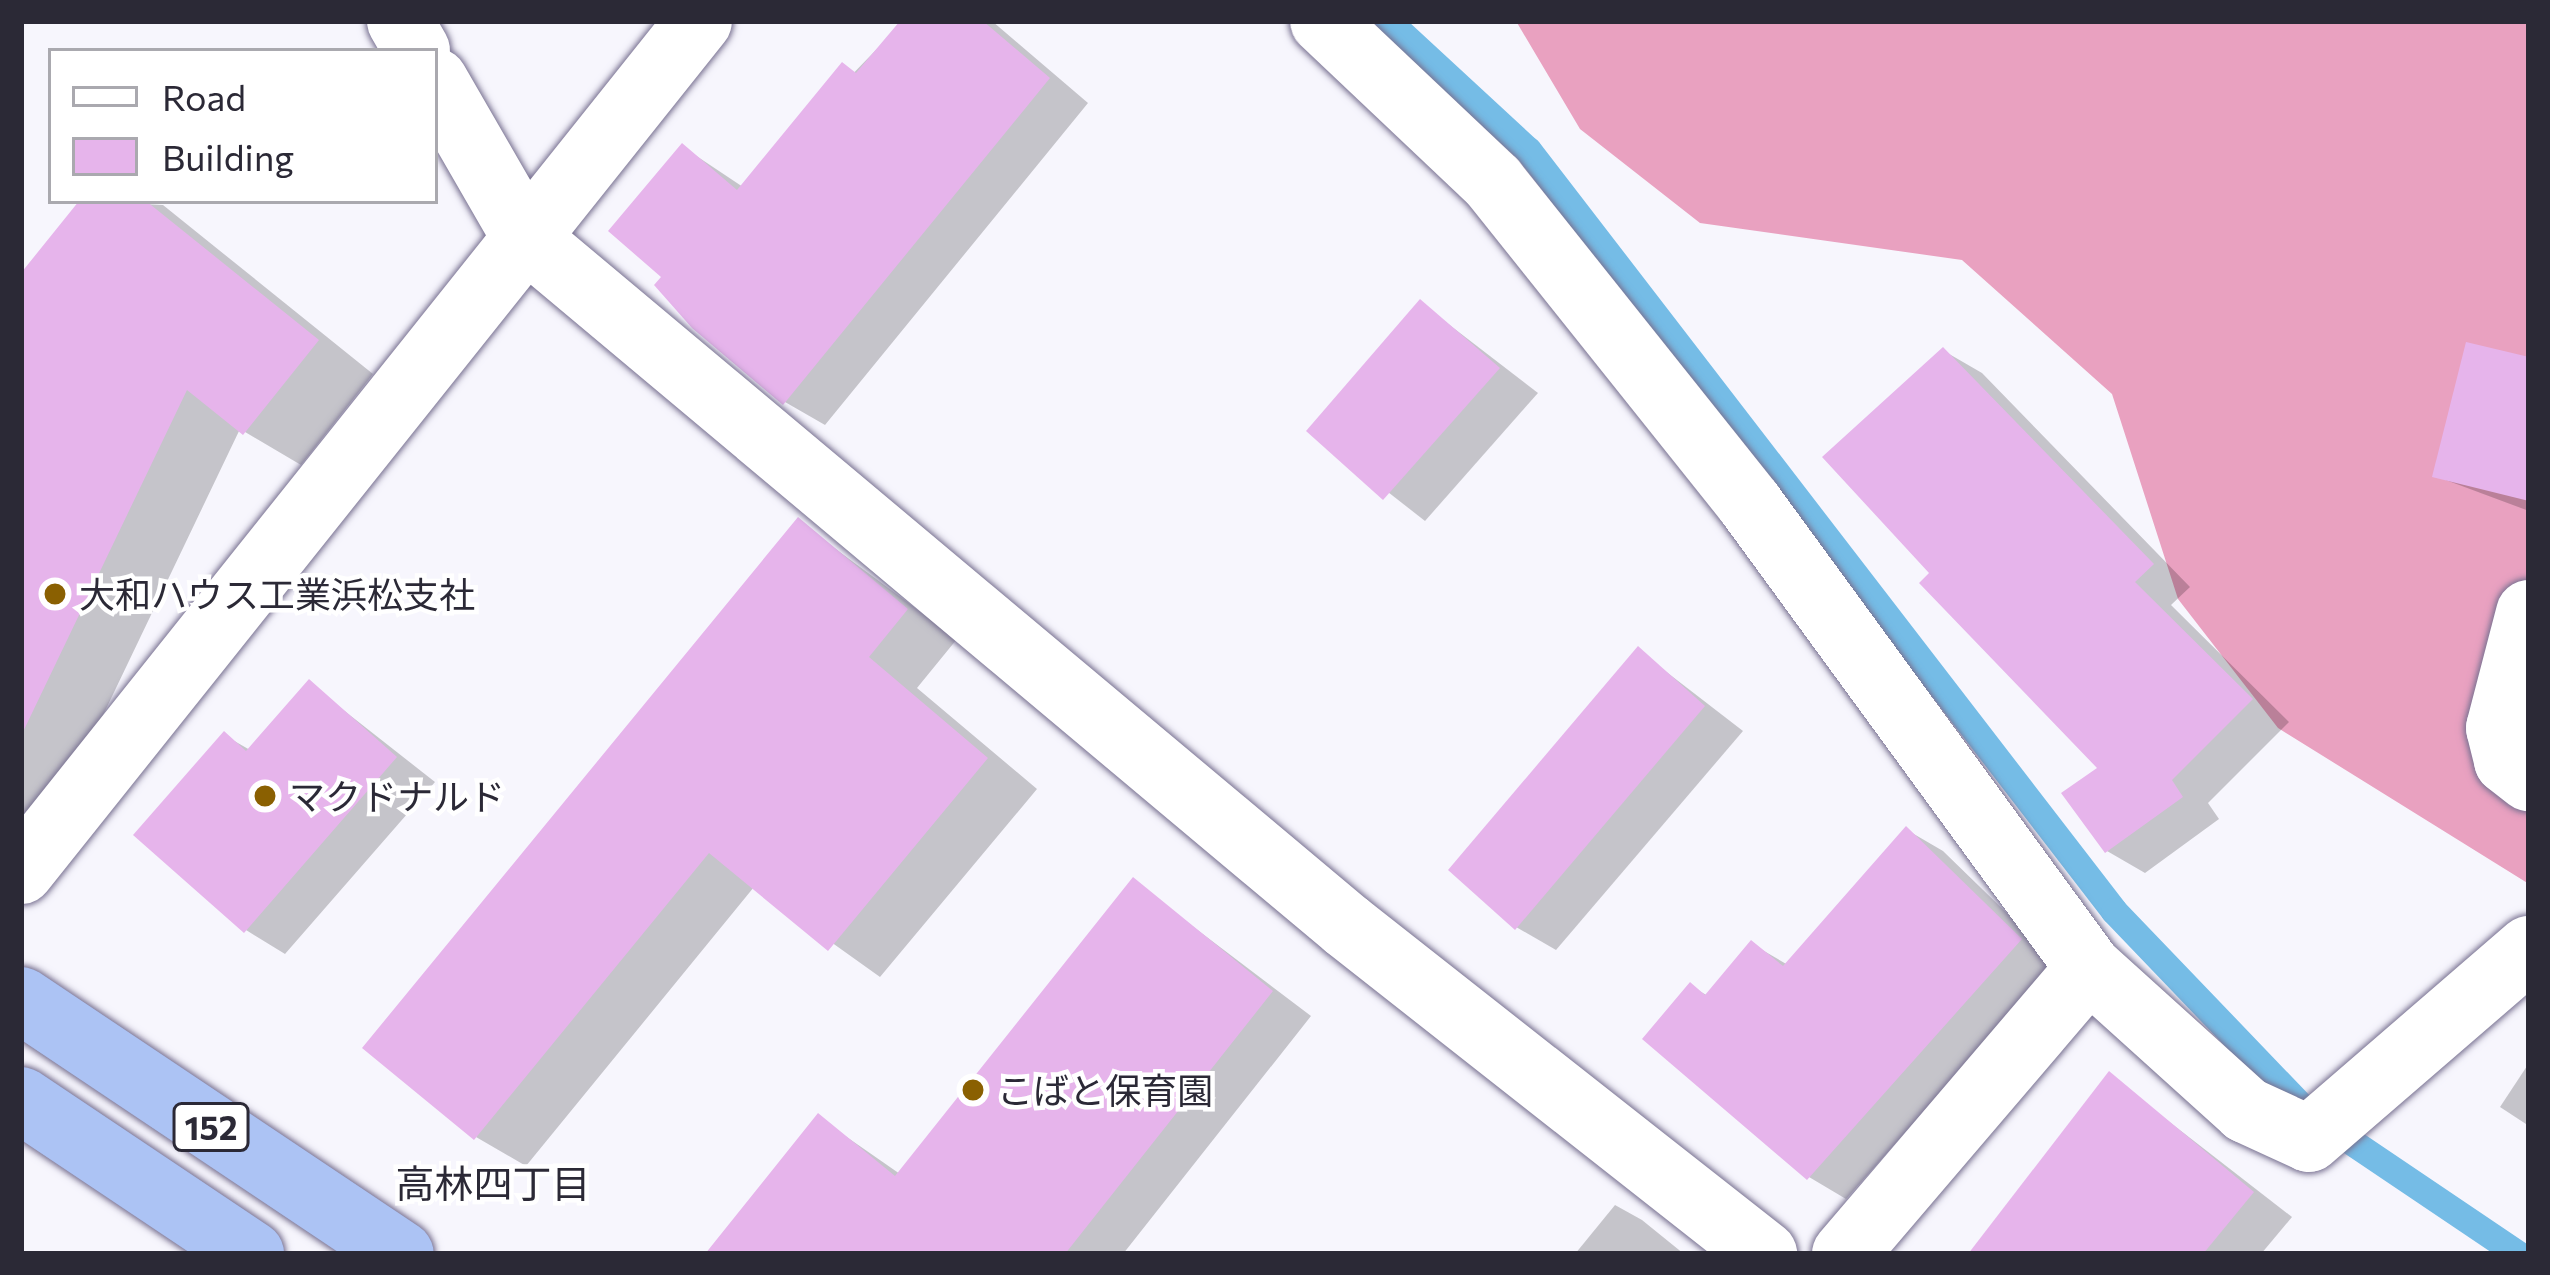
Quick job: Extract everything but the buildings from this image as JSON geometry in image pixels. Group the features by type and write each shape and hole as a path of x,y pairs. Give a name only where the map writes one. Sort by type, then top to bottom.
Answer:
{"highway":[{"name":"152","path":"21,1000 401,1254"},
{"name":"152","path":"21,1100 251,1254"}],"street":[{"path":"400,21 415,48"},
{"path":"21,871 699,21"},
{"path":"1323,21 1508,200 1750,504 2090,968 2246,1110 2309,1139 2355,1092 2529,949"},
{"path":"438,86 525,237 1329,911 1764,1254"},
{"path":"2529,614 2499,728 2507,761 2529,778"},
{"path":"1845,1254 2090,968"}],"shaded area":[{"path":"1516,21 2529,21 2529,884 2278,728 2178,599 2112,394 1962,260 1700,223 1580,129"}],"waterway":[{"path":"1388,21 1528,150 2114,911 2306,1111 2518,1254"}],"place":[{"name":"大和ハウス工業浜松支社","path":"55,594"},
{"name":"マクドナルド","path":"265,796"},
{"name":"こばと保育園","path":"973,1090"}],"district":[{"name":"高林四丁目","path":"493,1182"}]}
